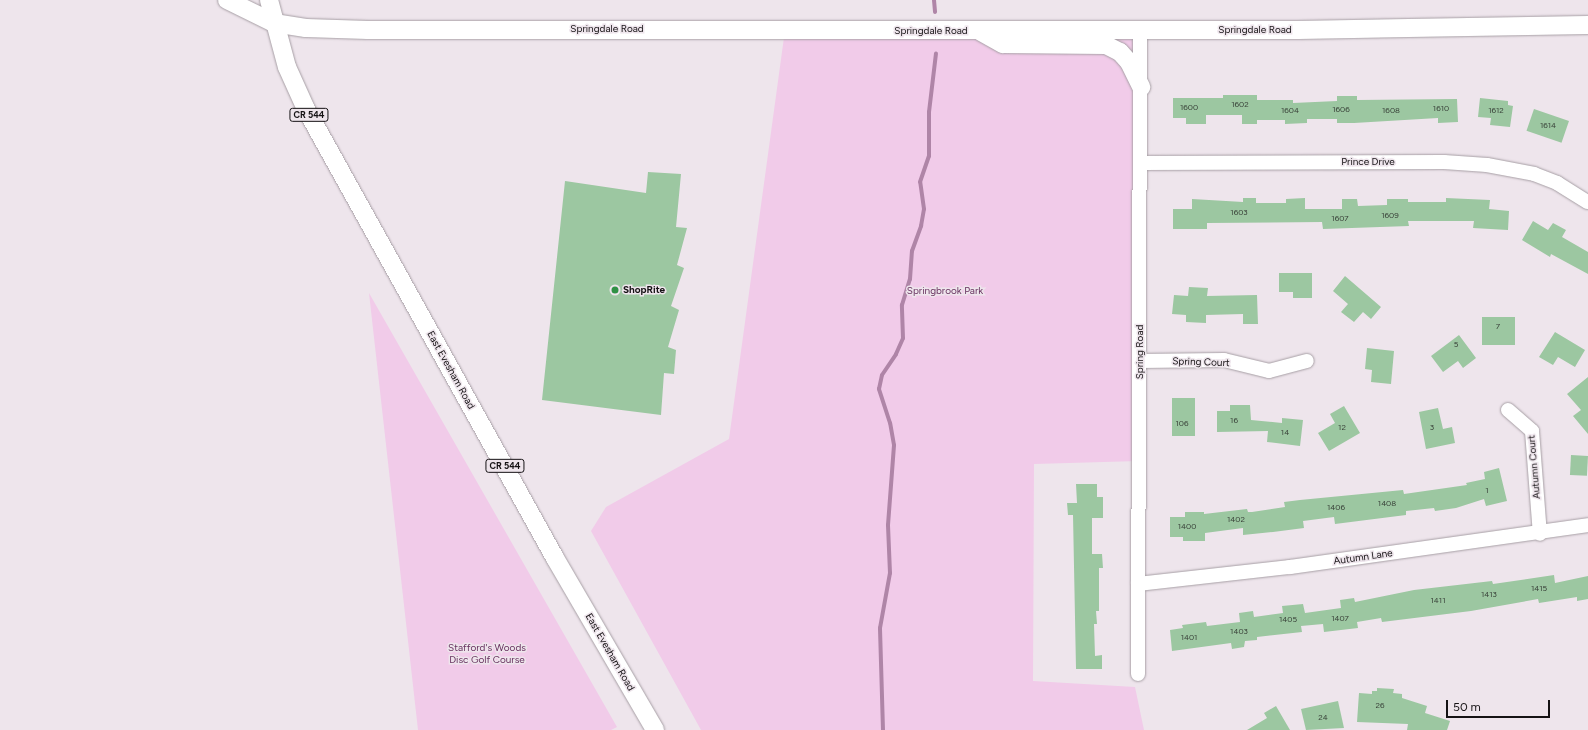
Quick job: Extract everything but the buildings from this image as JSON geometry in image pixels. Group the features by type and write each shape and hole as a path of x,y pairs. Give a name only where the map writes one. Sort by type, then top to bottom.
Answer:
{"main road":[{"name":"Springdale Road","path":"227,0 274,23 306,28 368,30 979,31 1588,25"},
{"name":"East Evesham Road","path":"269,0 287,67 309,114 555,558 655,730"},
{"path":"979,31 1003,44 1106,45 1120,52 1129,62 1140,87"}],"street":[{"name":"Spring Road","path":"1138,674 1140,30"},
{"name":"Prince Drive","path":"1140,163 1444,162 1487,165 1534,174 1558,183 1588,202"},
{"name":"Spring Court","path":"1140,361 1224,360 1269,371 1307,361"},
{"name":"Autumn Court","path":"1508,410 1532,431 1540,534"},
{"name":"Autumn Lane","path":"1138,584 1540,534 1588,525"}],"green space":[{"name":"Springbrook Park","path":"785,30 1140,30 1139,461 1034,464 1033,681 1135,687 1144,730 701,730 591,531 606,507 729,439"},
{"name":"Stafford's Woods Disc Golf Course","path":"369,293 617,727 611,730 418,730"}],"waterway":[{"path":"934,0 935,12"},
{"path":"883,730 880,628 890,573 888,525 894,445 890,423 879,389 882,375 896,354 903,338 902,305 910,279 912,251 921,226 924,209 920,182 929,156 929,112 936,53"}],"place":[{"name":"ShopRite","path":"615,290"}]}
